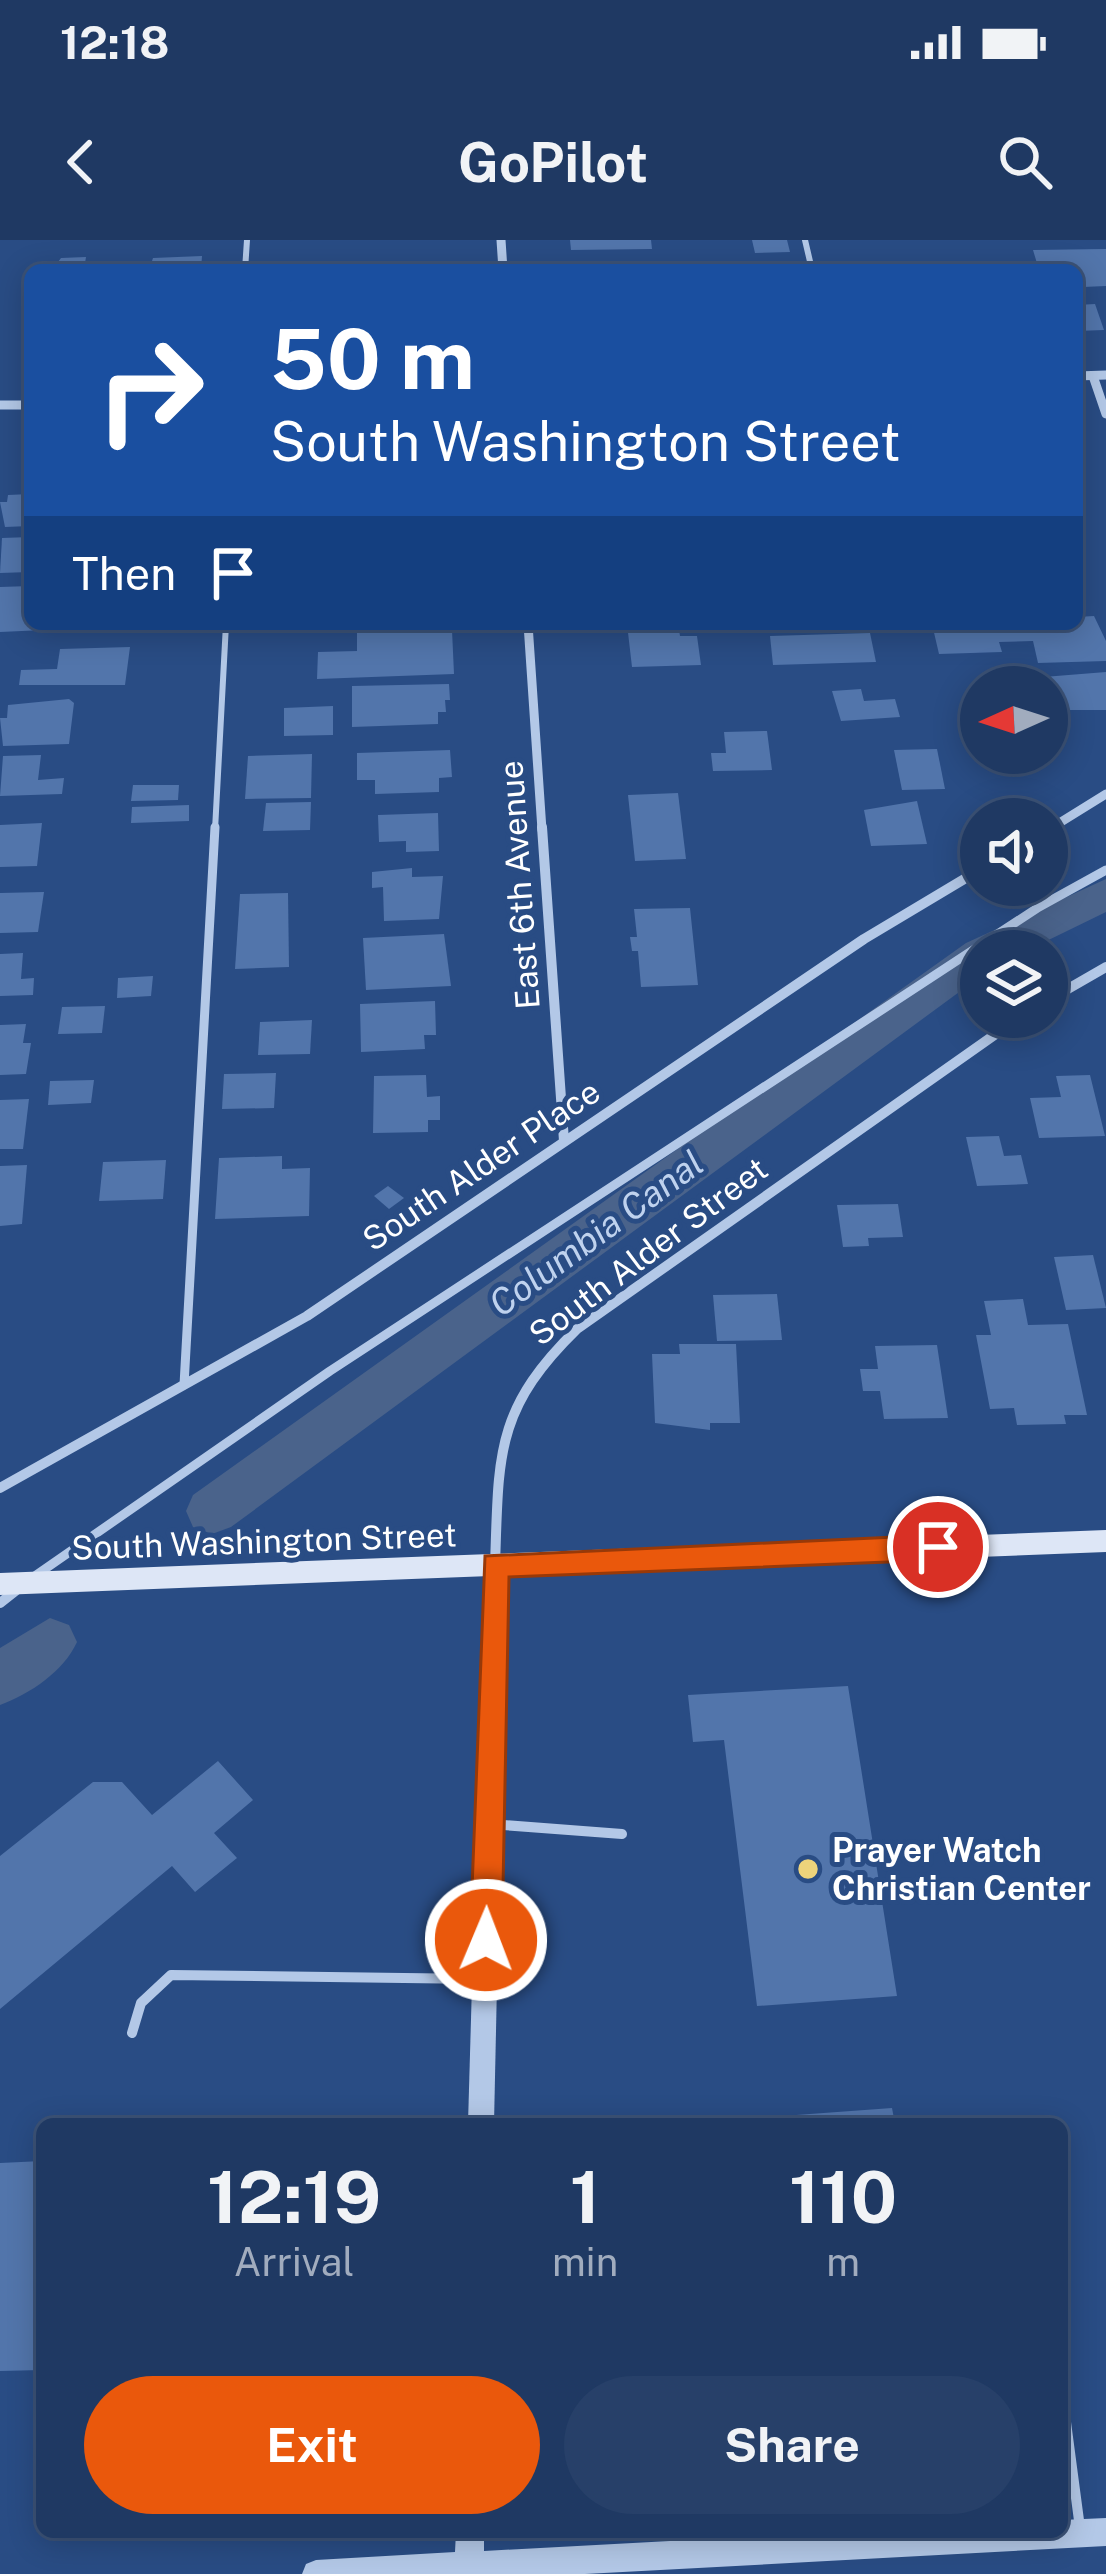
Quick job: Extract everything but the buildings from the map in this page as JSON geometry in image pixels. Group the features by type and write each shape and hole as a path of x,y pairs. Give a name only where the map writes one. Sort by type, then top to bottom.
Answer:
{"main road":[{"name":"South Washington Street","path":"12,1583 1106,1541"}],"street":[{"path":"1083,376 1106,375"},
{"path":"1093,376 1106,414"},
{"name":"East 6th Avenue","path":"527,630 564,1142"},
{"path":"1068,817 1106,794"},
{"name":"South Alder Place","path":"0,1488 307,1316 864,939 960,882"},
{"path":"1068,989 1106,968"},
{"name":"South Alder Street","path":"495,1565 507,1414 545,1357 990,1038"},
{"path":"481,2118 495,1565"},
{"path":"469,2570 470,2538"},
{"path":"316,2574 469,2570 994,2538"}],"lane":[{"path":"184,1386 226,630"},
{"path":"0,1604 12,1583 350,1358 1039,907 1106,870"},
{"path":"488,1824 622,1834"},
{"path":"132,2033 140,2003 171,1975 484,1979"},
{"path":"1068,2419 1093,2532"}],"waterway":[{"name":"Columbia Canal","path":"1031,930 1106,894"},
{"name":"Columbia Canal","path":"212,1511 960,969"},
{"name":"Columbia Canal","path":"0,1680 50,1642"}],"place":[{"name":"Prayer Watch Christian Center","path":"808,1869"}],"route":[{"path":"486,1940 495,1565 938,1547"}]}
